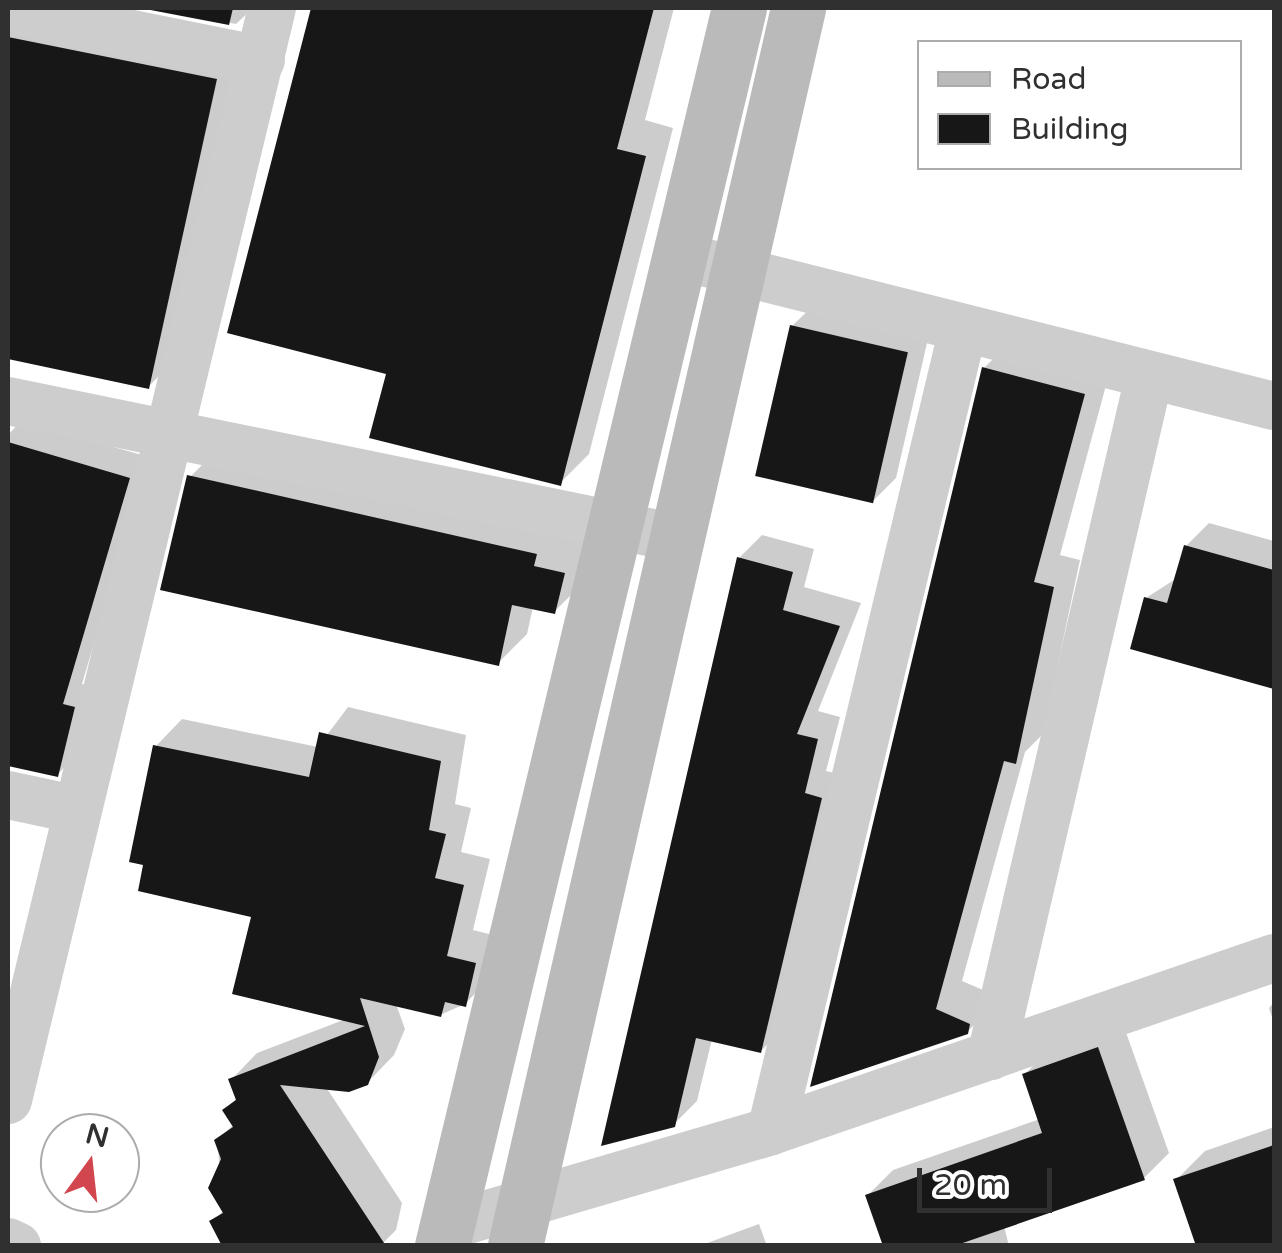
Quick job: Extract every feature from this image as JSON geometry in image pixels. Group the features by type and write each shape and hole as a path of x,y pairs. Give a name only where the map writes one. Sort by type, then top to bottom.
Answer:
{"main road":[{"path":"444,1236 619,526 740,8"},
{"path":"518,1226 798,8"}],"street":[{"path":"8,1100 74,809 272,8"},
{"path":"8,9 261,60"},
{"path":"683,257 962,333 1274,406"},
{"path":"771,1131 962,333"},
{"path":"991,1056 1149,376"},
{"path":"8,401 166,438 677,538"},
{"path":"8,795 74,809"},
{"path":"444,1236 518,1226 771,1131 1274,958"},
{"path":"8,1242 17,1246"}],"building":[{"path":"140,8 233,8 229,25"},
{"path":"311,8 654,8 617,149 646,156 561,486 369,438 386,374 227,333"},
{"path":"8,37 217,79 149,389 8,359"},
{"path":"790,325 908,352 873,503 755,476"},
{"path":"982,367 1085,394 1034,582 1054,587 1016,764 1004,761 936,1009 970,1024 968,1034 810,1087"},
{"path":"8,442 130,478 63,704 75,707 58,777 8,766"},
{"path":"187,475 537,554 534,566 565,573 555,614 512,605 499,666 160,590"},
{"path":"1184,545 1274,570 1274,689 1130,649 1144,597 1167,603"},
{"path":"737,557 793,572 783,610 840,626 797,734 818,739 805,793 822,798 761,1053 696,1038 675,1127 601,1146"},
{"path":"319,732 441,761 429,830 446,834 435,878 464,885 447,956 476,963 466,1007 445,1002 441,1017 360,998 379,1057 368,1085 349,1092 280,1085 386,1246 222,1246 209,1221 223,1213 208,1188 221,1159 214,1140 233,1127 222,1110 236,1100 228,1079 365,1026 232,994 251,917 138,891 143,865 129,862 153,745 309,777"},
{"path":"1098,1047 1145,1180 954,1246 883,1246 865,1195 1042,1133 1022,1074"},
{"path":"1274,1145 1274,1246 1196,1246 1173,1179"}]}
